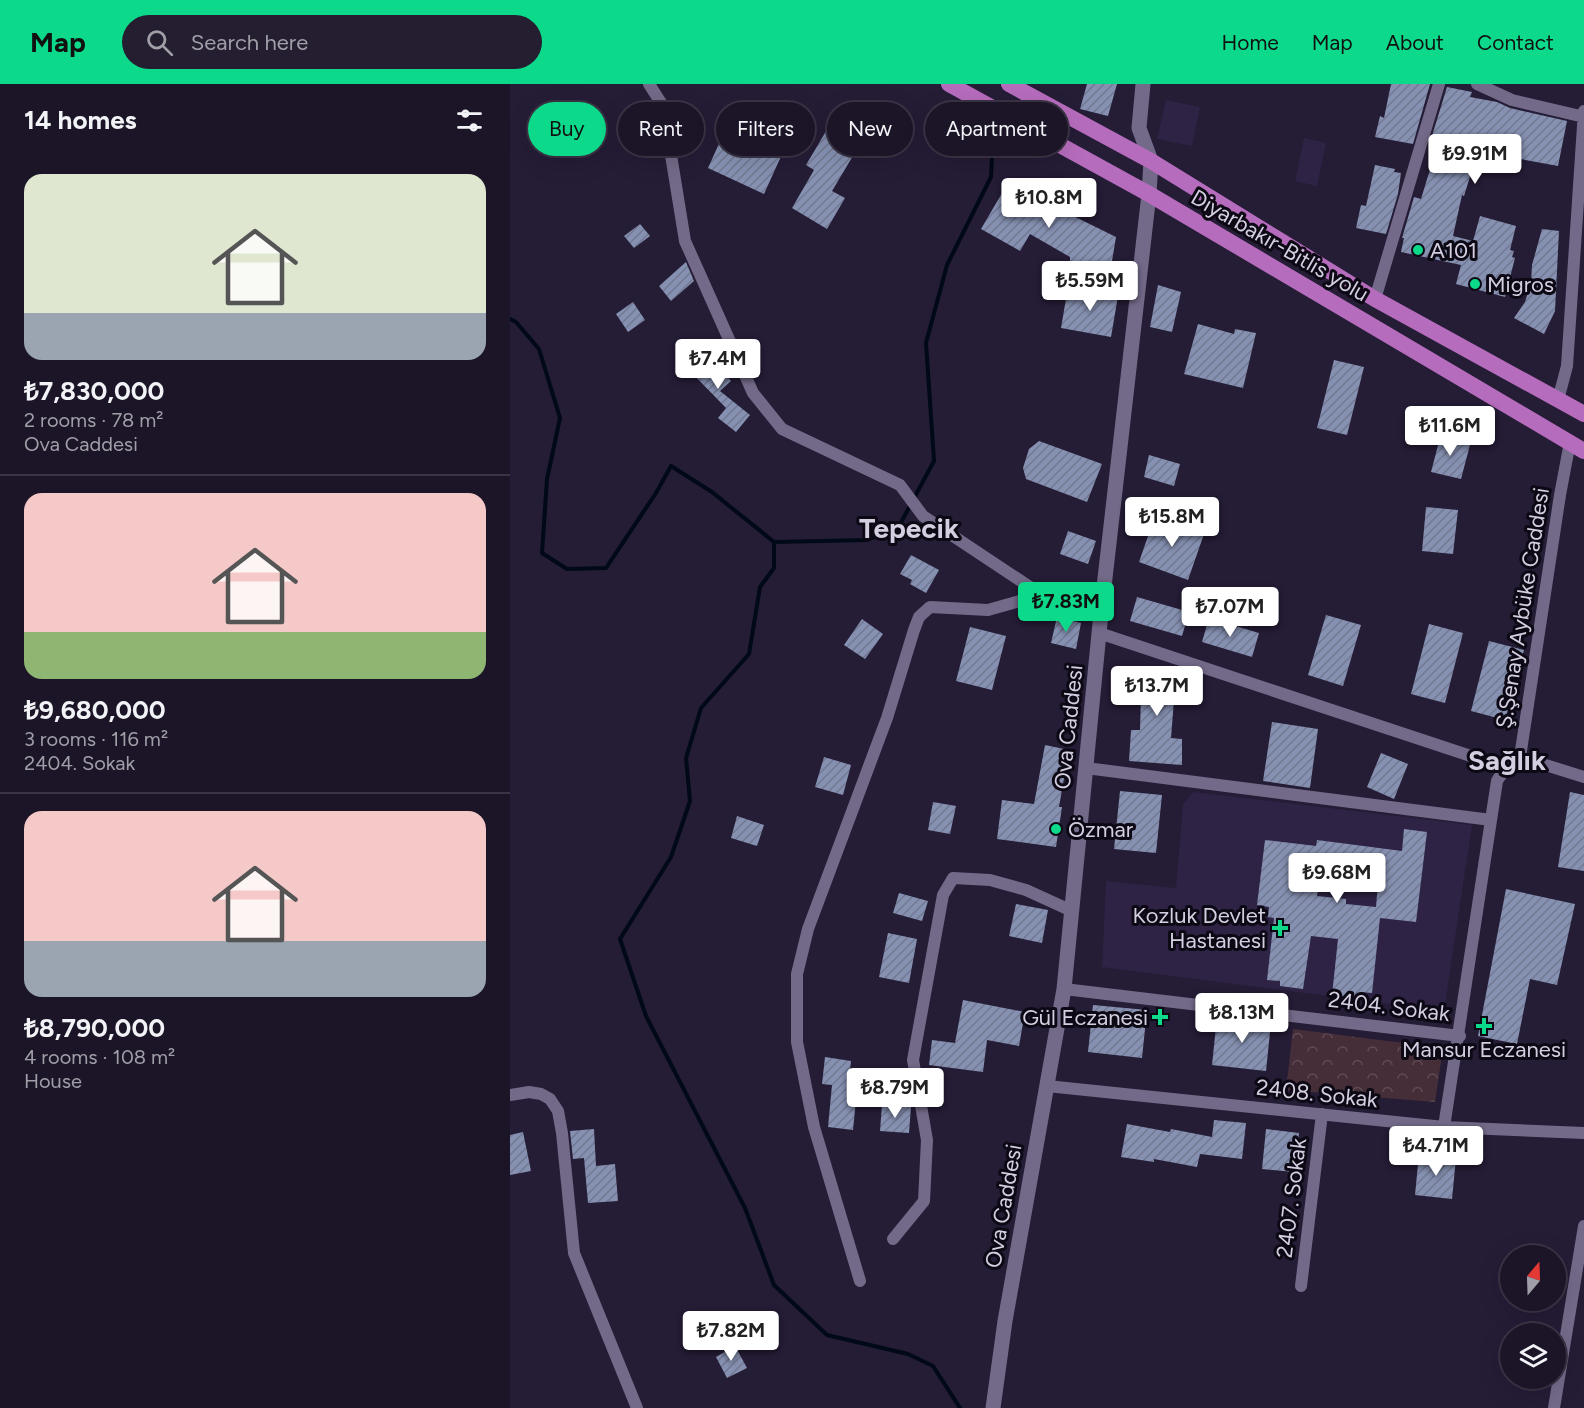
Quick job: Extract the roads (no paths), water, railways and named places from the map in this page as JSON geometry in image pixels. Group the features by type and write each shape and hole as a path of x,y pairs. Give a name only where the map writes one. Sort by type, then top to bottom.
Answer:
{"highway":[{"name":"Diyarbakır-Bitlis yolu","path":"949,84 1149,194 1577,447"},
{"name":"Diyarbakır-Bitlis yolu","path":"1009,84 1151,161 1375,299 1584,414"}],"street":[{"path":"649,84 663,106 685,241 753,393 782,429 900,485 923,516 1049,600"},
{"name":"Ova Caddesi","path":"993,1408 1005,1321 1064,989 1101,613 1149,194 1151,161 1139,128 1143,84"},
{"path":"1375,299 1439,84"},
{"path":"1477,84 1512,100 1584,117"},
{"path":"1558,400 1567,366 1584,111"},
{"name":"Ş.Şenay Aybüke Caddesi","path":"1444,1127 1460,1036 1497,781 1501,774 1510,769 1520,757 1560,495 1577,447"},
{"path":"860,1281 814,1127 797,1042 797,974 808,929 887,718 919,617 930,607 988,610 1023,600 1049,600 1101,613"},
{"path":"1100,633 1510,769"},
{"path":"1520,757 1584,777"},
{"path":"1086,768 1491,820"},
{"path":"893,1239 924,1202 927,1140 913,1060 943,896 953,878 990,880 1026,890 1072,911"},
{"name":"2404. Sokak","path":"1064,989 1460,1036"},
{"name":"2408. Sokak","path":"1047,1086 1444,1127 1584,1133"},
{"path":"510,1095 529,1092 541,1094 550,1099 558,1111 574,1253 637,1408"},
{"name":"2407. Sokak","path":"1301,1286 1322,1114"},
{"path":"1554,1408 1584,1226"}],"waterway":[{"path":"510,319 516,322 539,349 560,418 547,479 542,553 567,569 606,568 656,493 671,466 712,492 774,542 867,540 898,528 934,461 926,343 947,265 991,177 992,158"},
{"path":"774,542 774,568 760,587 749,654 701,708 686,758 690,801 671,857 620,939 646,1016 745,1208 774,1285 827,1335 908,1354 933,1366 960,1408"}],"place":[{"name":"A101","path":"1418,250"},
{"name":"Migros","path":"1475,284"},
{"name":"Özmar","path":"1056,829"},
{"name":"Kozluk Devlet Hastanesi","path":"1280,928"},
{"name":"Gül Eczanesi","path":"1160,1017"},
{"name":"Mansur Eczanesi","path":"1484,1026"}],"district":[{"name":"Tepecik","path":"909,528"},
{"name":"Sağlık","path":"1507,760"}]}
